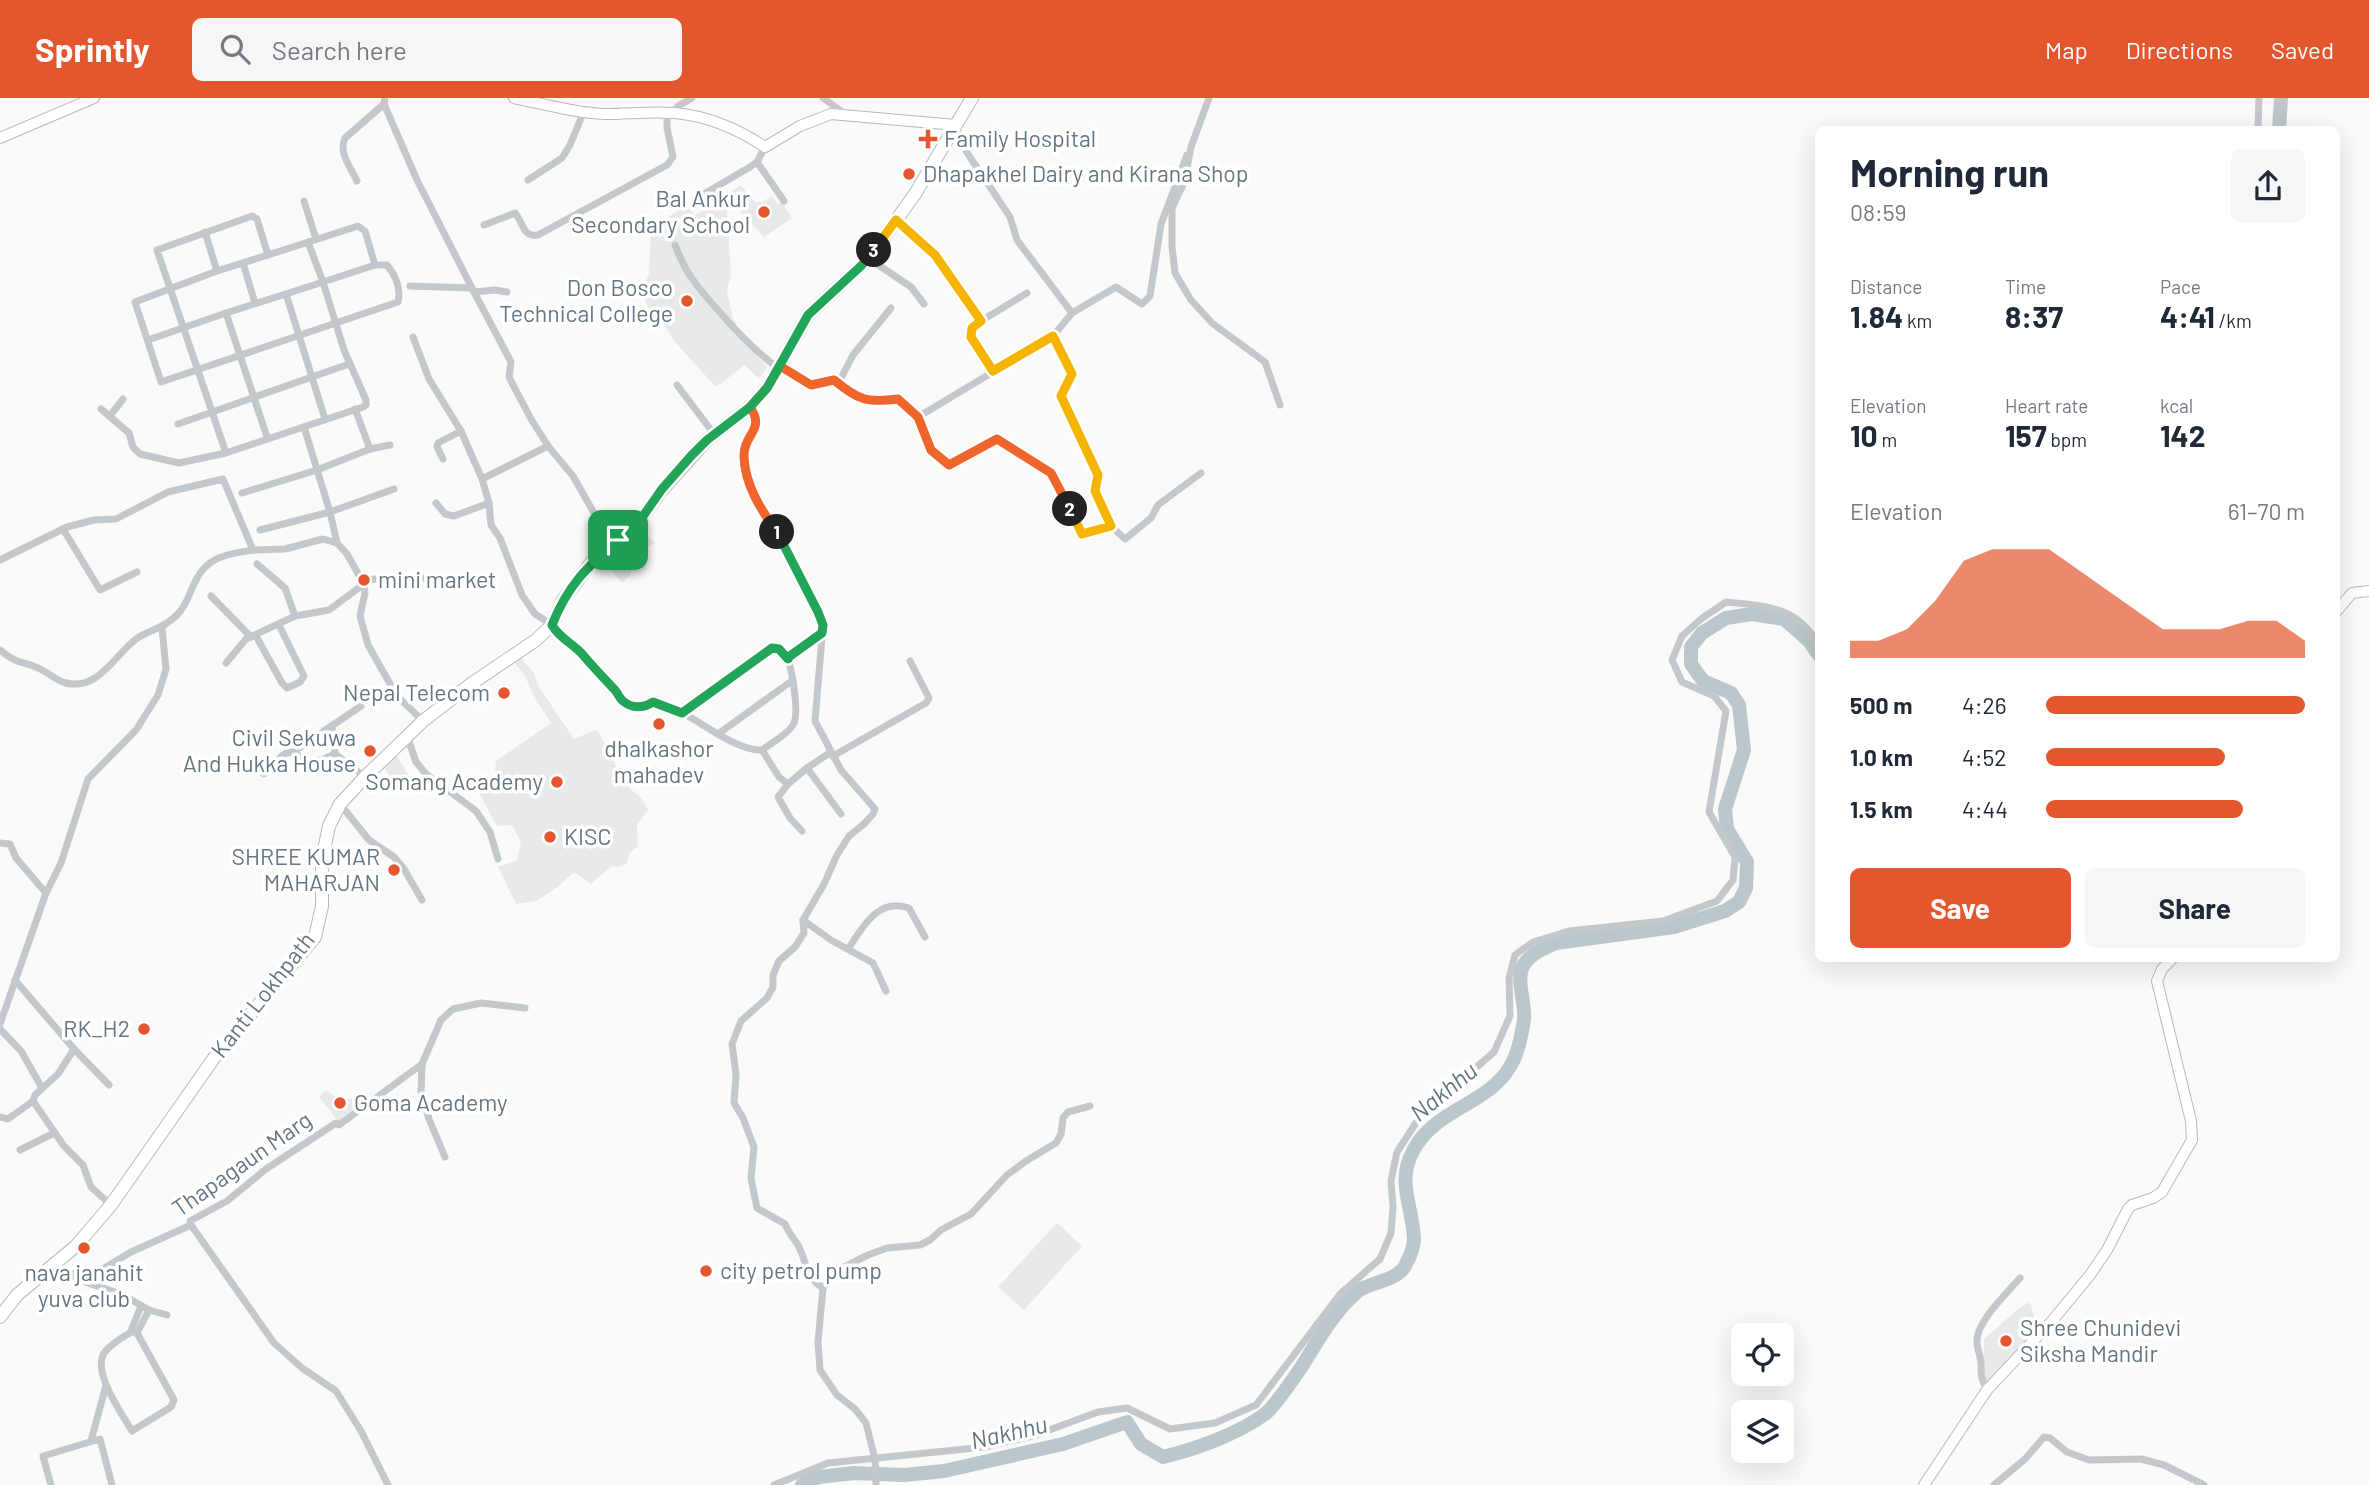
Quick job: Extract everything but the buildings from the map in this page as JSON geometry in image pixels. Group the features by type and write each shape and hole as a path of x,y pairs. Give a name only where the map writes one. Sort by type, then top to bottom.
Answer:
{"main road":[{"path":"0,138 94,98"},
{"path":"514,98 603,114 670,113 693,116 749,136 765,147 800,126 831,114 956,125"},
{"name":"Kanti Lokhpath","path":"0,1317 17,1295 76,1246 111,1205 214,1058 315,937 322,906 322,860 329,825 340,804 423,721 471,684 537,640 552,625 563,600 578,578 641,519 662,489 691,456 714,434 750,407 767,388 808,315 868,258 915,194 972,98"},
{"path":"2340,607 2352,593 2369,591"},
{"path":"1924,1485 1987,1390 2052,1321 2090,1275 2128,1209 2162,1192 2192,1140 2191,1121 2157,981 2162,969 2169,962"}],"street":[{"path":"484,225 515,213 526,233 538,235 667,165 673,157 667,128 670,113 692,98"},
{"path":"823,98 851,117"},
{"path":"918,417 1053,336 1072,313 1115,287 1142,304 1150,296 1161,224 1209,98"},
{"path":"2258,126 2259,98"},
{"path":"357,181 342,150 342,144 384,101 417,180 511,362 509,377 516,392 548,446 573,476 594,513 618,540"},
{"path":"528,180 562,158 584,111"},
{"path":"956,125 966,151 1010,217 1017,240 1072,313"},
{"path":"697,198 757,162 765,147"},
{"path":"1191,147 1184,183 1172,208 1171,247 1175,273 1191,300 1212,323 1265,362 1280,405"},
{"path":"757,162 784,201"},
{"path":"101,409 129,433 135,451 149,457 179,463 226,453 366,405 349,364 323,282 304,201"},
{"path":"226,453 157,250 254,217 257,219 268,255"},
{"path":"896,220 935,255 981,321"},
{"path":"148,340 375,265 387,265 398,284 398,302 299,337 161,382 135,302 243,262 361,226 375,265"},
{"path":"205,232 217,271"},
{"path":"675,245 684,267 700,292 759,354 779,367 811,385 834,380 848,392 872,402 898,399 918,417 931,450 949,465 997,439 1051,473 1082,534 1111,526"},
{"path":"868,258 911,287 924,304"},
{"path":"243,262 255,303"},
{"path":"410,286 507,292"},
{"path":"993,371 971,337 972,328 1027,293"},
{"path":"286,294 325,419"},
{"path":"838,384 853,355 891,308"},
{"path":"226,313 267,437"},
{"path":"1053,336 1072,374 1061,396 1098,475 1095,491 1111,526 1125,539 1151,518 1158,505 1201,472"},
{"path":"412,337 429,379 461,431 482,479 489,503 491,525 500,538 522,595 535,614 552,625 563,639 582,654 623,701 644,708 655,701 747,748 762,750 795,722 793,680 788,659 779,649 772,648 682,713"},
{"path":"178,424 349,364"},
{"path":"677,385 714,434"},
{"path":"110,416 123,399"},
{"path":"750,407 757,421 744,445 748,484 783,540 823,625 814,721 841,770 875,809 864,824 849,835 803,920 804,933 795,947 779,961 773,975 773,988 767,998 741,1021 732,1044 736,1074 734,1103 754,1147 751,1178 757,1208 786,1224 790,1236 800,1246 804,1265 812,1281 823,1288"},
{"path":"355,409 370,449"},
{"path":"304,427 337,543 347,554 363,582 364,604 360,616 368,645 397,696 423,721"},
{"path":"443,460 438,443 461,431"},
{"path":"242,493 317,470 370,449 390,445"},
{"path":"482,479 548,446"},
{"path":"0,560 63,529 94,520 116,519 168,492 223,479 253,550"},
{"path":"260,530 330,512 394,489"},
{"path":"436,503 445,514 454,516 489,503"},
{"path":"63,529 100,590 136,572"},
{"path":"0,650 15,662 36,666 52,678 69,684 82,683 97,677 137,638 162,628 184,607 200,574 219,556 253,550 285,549 323,539 337,543"},
{"path":"257,564 285,588 295,616"},
{"path":"226,663 246,639 295,616 329,610 363,582 375,579 400,583 414,577 446,581"},
{"path":"211,596 254,636 287,688 304,676 279,625"},
{"path":"774,1485 828,1464 875,1462 985,1447 1033,1436 1098,1412 1128,1408 1170,1429 1215,1423 1256,1405 1340,1294 1380,1259 1391,1233 1391,1181 1397,1152 1419,1118 1453,1082 1471,1072 1494,1052 1510,1016 1509,978 1515,955 1533,942 1569,931 1663,921 1717,901 1733,880 1735,857 1709,812 1726,711 1714,696 1682,682 1672,660 1682,636 1726,602 1767,607 1792,616 1810,629 1815,638"},
{"path":"42,1088 21,1051 0,1027 46,892 61,863 88,779 136,730 159,695 166,669 162,628"},
{"path":"788,659 822,633"},
{"path":"802,831 790,818 778,797 788,784 807,768 926,704 929,698 910,661"},
{"path":"718,734 793,680"},
{"path":"264,774 283,754 293,752 361,706"},
{"path":"332,726 335,754 365,777"},
{"path":"406,736 421,768 475,811 491,832 498,859"},
{"path":"762,750 779,777 788,784"},
{"path":"293,752 312,764 335,754"},
{"path":"807,768 841,814"},
{"path":"340,804 369,840 394,857 422,900"},
{"path":"0,843 10,844 16,858 46,892"},
{"path":"848,948 865,923 883,908 909,908 925,937"},
{"path":"803,920 831,940 873,963 886,990"},
{"path":"15,980 109,1086"},
{"path":"445,1157 421,1091 422,1065 441,1020 453,1009 481,1003 525,1008"},
{"path":"0,1117 8,1119 33,1101 35,1095 58,1074 74,1049"},
{"name":"Thapagaun Marg","path":"72,1274 101,1270 131,1252 191,1225 190,1221 227,1201 266,1169 329,1126 336,1123 339,1125 422,1065"},
{"path":"33,1101 54,1133 83,1166 91,1187 111,1205"},
{"path":"876,1485 875,1462 866,1423 855,1409 837,1395 820,1370 818,1342 823,1288 836,1271 887,1248 920,1245 971,1214 1007,1175 1056,1143 1061,1134 1063,1118 1068,1112 1090,1105"},
{"path":"20,1150 54,1133"},
{"path":"191,1225 274,1343 302,1368 336,1391 361,1431 388,1485"},
{"path":"53,1264 85,1282 121,1294 149,1310 167,1315"},
{"path":"1987,1390 1980,1377 1977,1340 1979,1330 2021,1278"},
{"path":"141,1306 133,1333 174,1400 171,1407 132,1431 106,1385 102,1357 106,1351 133,1333 149,1310"},
{"path":"91,1441 106,1385"},
{"path":"1994,1485 2025,1459 2044,1437 2050,1438 2067,1452 2089,1460 2141,1459 2164,1465 2204,1485"},
{"path":"51,1485 43,1456 100,1438 112,1485"}],"shaded area":[{"name":"Bal Ankur Secondary School","path":"741,185 755,202 762,202 772,196 778,205 781,201 792,218 764,237 725,195"},
{"name":"Don Bosco Technical College","path":"727,199 730,206 727,212 731,275 727,291 733,319 767,367 759,379 745,365 716,387 674,341 661,319 650,312 641,291 649,274 651,228 687,205 695,215"},
{"path":"638,527 655,543 639,550 630,575 622,583 602,560"},
{"name":"Somang Academy","path":"521,658 533,672 539,687 574,739 595,730 599,733 625,784 641,798 648,810 637,825 638,846 629,854 627,863 618,867 611,866 591,884 574,872 536,901 516,904 498,867 517,860 521,842 512,825 497,826 478,791 494,779 496,761 551,723 524,674 515,664"},
{"path":"396,754 410,778 397,787 383,766"},
{"name":"Goma Academy","path":"326,1090 337,1098 352,1099 360,1107 339,1122 319,1097"},
{"path":"1057,1223 1082,1246 1024,1310 998,1287"},
{"name":"Shree Chunidevi Siksha Mandir","path":"2030,1302 2038,1332 1985,1384 1984,1339"}],"waterway":[{"name":"Nakhhu","path":"2279,126 2281,98"},
{"name":"Nakhhu","path":"802,1485 819,1477 854,1473 904,1475 944,1471 1063,1444 1127,1422 1141,1444 1163,1457 1216,1440 1265,1414 1349,1299 1362,1289 1397,1275 1406,1264 1414,1239 1406,1184 1408,1162 1413,1151 1434,1125 1490,1089 1511,1065 1518,1049 1523,1025 1520,976 1528,959 1556,943 1674,927 1725,911 1739,902 1746,888 1747,862 1727,829 1725,809 1744,750 1739,705 1731,693 1703,681 1691,664 1691,647 1702,633 1726,618 1752,614 1784,619 1815,650"}],"place":[{"name":"Family Hospital","path":"928,139"},
{"name":"Dhapakhel Dairy and Kirana Shop","path":"909,174"},
{"name":"Bal Ankur Secondary School","path":"764,212"},
{"name":"Don Bosco Technical College","path":"687,301"},
{"name":"mini market","path":"364,580"},
{"name":"Nepal Telecom","path":"504,693"},
{"name":"dhalkashor mahadev","path":"659,724"},
{"name":"Civil Sekuwa And Hukka House","path":"370,751"},
{"name":"Somang Academy","path":"557,782"},
{"name":"KISC","path":"550,837"},
{"name":"SHREE KUMAR MAHARJAN","path":"394,870"},
{"name":"RK_H2","path":"144,1029"},
{"name":"Goma Academy","path":"340,1103"},
{"name":"nava janahit yuva club","path":"84,1248"},
{"name":"city petrol pump","path":"706,1271"},
{"name":"Shree Chunidevi Siksha Mandir","path":"2006,1341"}],"route":[{"path":"618,540 578,578 563,600 552,625 563,639 582,654 623,701 644,708 653,702 682,713 772,648 779,649 788,659 822,633 823,625 818,612 783,540 748,484 744,459 744,445 757,421 750,407 767,388 780,366 811,385 834,380 848,392 872,402 898,399 918,417 931,450 949,465 997,439 1051,473 1082,534 1111,526 1095,491 1098,475 1061,396 1072,374 1053,336 993,371 971,337 972,328 981,321 935,255 896,220 862,265 808,315 767,388 759,397 750,407 691,456 662,489 641,519 618,540"}]}
